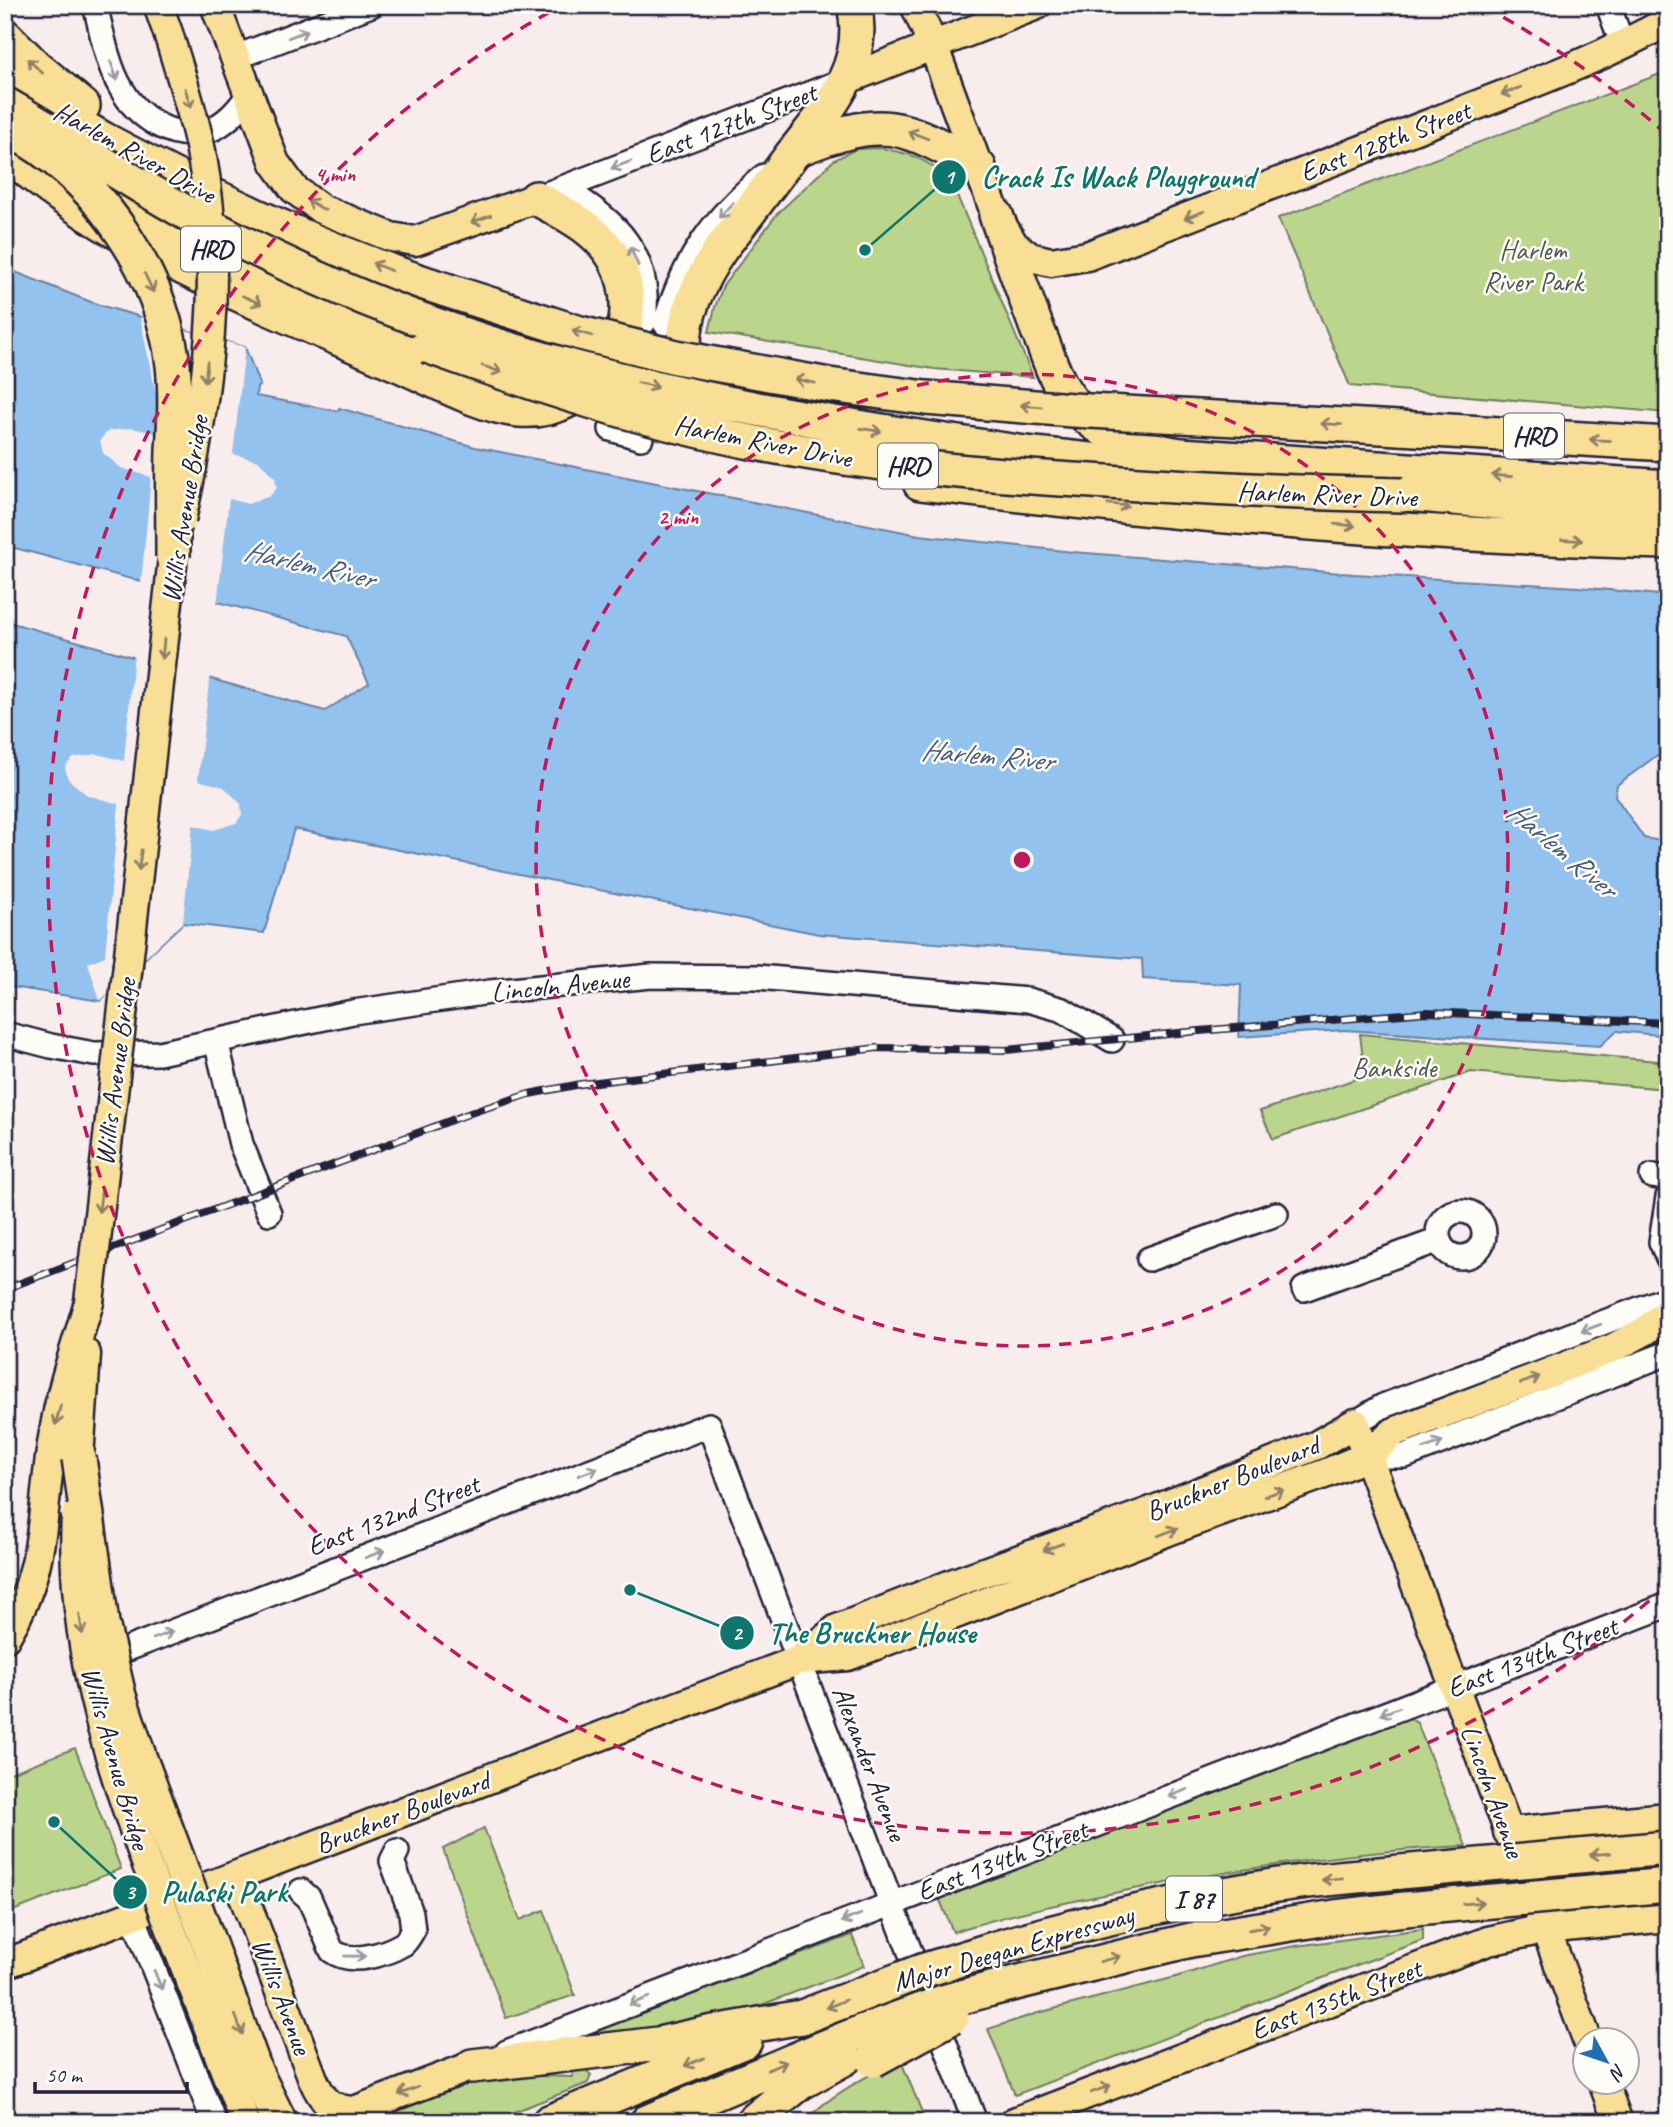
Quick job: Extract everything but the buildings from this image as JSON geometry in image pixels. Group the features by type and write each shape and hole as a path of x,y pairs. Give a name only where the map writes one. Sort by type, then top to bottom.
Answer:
{"highway":[{"path":"855,5 856,39 845,79 833,102 711,262 695,297 683,342 688,379 699,400 726,430 742,443 786,462 842,472 1085,502 1408,530 1569,540 1668,542"},
{"path":"5,36 61,88 165,170"},
{"name":"Harlem River Drive","path":"5,78 103,139 243,210 410,279 580,333 676,356 828,385 926,398 1059,409 1668,444"},
{"path":"5,104 182,210 263,253 398,312 514,350 707,399 858,428 1025,453 1145,467 1257,475 1403,495"},
{"path":"796,150 846,131 884,127 922,136 979,167"},
{"path":"5,129 51,156 84,185 127,241 142,267 162,313 168,336 175,392 173,556"},
{"name":"Harlem River Drive","path":"5,129 191,239 314,297 427,346 560,392 657,421 804,452 911,467 1256,492 1403,495 1668,517"},
{"path":"5,152 82,209 188,270 482,400 520,410 557,407 580,394 599,376 615,354 625,317 625,289 618,265 605,245 549,193"},
{"path":"996,215 1058,381 1095,424 1127,442 1181,455 1668,486"},
{"path":"79,1458 102,1623 119,1696 193,1943 280,2122"},
{"name":"Major Deegan Expressway","path":"549,2122 802,2017 922,1971 1075,1925 1281,1884 1668,1848"},
{"name":"Major Deegan Expressway","path":"647,2122 867,2047 943,2002 992,1994 1118,1956 1192,1940 1335,1917 1668,1885"},
{"path":"752,2122 800,2083 836,2063 867,2047 952,2017 992,1994"},
{"path":"472,2066 658,2045 708,2033 802,2017"},
{"path":"785,2122 824,2090 867,2047"}],"main road":[{"name":"Willis Avenue Bridge","path":"79,1458 89,1302 173,556 195,454 206,371 212,290 210,225 200,150 183,81 158,5"},
{"path":"215,5 248,96"},
{"name":"East 128th Street","path":"915,5 933,45 996,215 1014,245 1030,257 1051,262 1087,256 1623,46 1668,21"},
{"name":"East 127th Street","path":"845,79 1037,5"},
{"path":"1623,46 1668,47"},
{"name":"East 127th Street","path":"248,96 275,163 283,176 307,200 321,209 402,241 425,239 549,193"},
{"path":"5,1639 29,1592 39,1560 55,1426 89,1302"},
{"path":"1367,1456 1394,1432 1622,1344 1646,1331 1668,1312"},
{"name":"Lincoln Avenue","path":"1356,1423 1582,2025"},
{"name":"Bruckner Boulevard","path":"799,1660 837,1629 1144,1514 1317,1444 1356,1423"},
{"name":"Bruckner Boulevard","path":"5,1964 799,1660 848,1656 1367,1456"},
{"path":"1508,1832 1668,1817"},
{"name":"Willis Avenue","path":"236,1876 319,2092 325,2102 337,2109"},
{"name":"East 135th Street","path":"1014,2122 1488,1941 1544,1929 1668,1917"},
{"path":"193,1943 245,2122"},
{"name":"East 134th Street","path":"337,2109 354,2111 472,2066"},
{"path":"1608,2096 1618,2122"}],"street":[{"path":"95,5 120,86 135,108 157,125 180,132 206,131 229,118 248,96"},
{"path":"234,58 372,5"},
{"path":"1608,5 1623,46"},
{"name":"East 127th Street","path":"549,193 845,79"},
{"path":"549,193 606,218 625,236 642,275 645,303 654,323 710,229 739,196 796,150"},
{"path":"611,429 641,438"},
{"name":"Lincoln Avenue","path":"5,1034 72,1051 111,1055 159,1053 342,1014 490,992 619,978 681,976 757,977 1028,1000 1063,1010 1112,1040"},
{"path":"216,1041 242,1144 269,1213"},
{"path":"1668,1197 1661,1242 1668,1258"},
{"path":"1149,1259 1276,1214"},
{"path":"1304,1289 1439,1240"},
{"name":"Bruckner Boulevard","path":"1356,1423 1383,1406 1668,1298"},
{"name":"Bruckner Boulevard","path":"1367,1456 1405,1455 1668,1353"},
{"name":"Alexander Avenue","path":"709,1425 975,2122"},
{"name":"East 132nd Street","path":"180,1898 123,1747 99,1660 709,1425"},
{"name":"East 134th Street","path":"472,2066 1668,1605"},
{"path":"301,1891 309,1898 332,1951 338,1955 365,1957 405,1943 413,1930 411,1913 392,1861 397,1851"},
{"path":"133,1916 214,2122"}],"green space":[{"name":"Harlem River Park","path":"1668,71 1668,413 1350,386 1278,218"},
{"path":"879,148 918,158 951,181 1033,377 934,369 709,332 723,286 777,214 834,160 856,149"},
{"name":"Bankside","path":"1360,1034 1668,1062 1668,1109 1666,1089 1471,1072 1273,1139 1260,1111 1365,1076"},
{"path":"1407,1717 1417,1723 1466,1846 1339,1857 1212,1875 1040,1908 953,1932 939,1898"},
{"path":"75,1748 121,1869 5,1914 5,1775"},
{"path":"484,1828 520,1920 544,1910 575,1995 506,2018 443,1849"},
{"path":"1423,1929 1423,1940 1015,2095 988,2029 1242,1956"},
{"path":"852,1935 864,1966 761,2005 663,2032 583,2043 579,2037"},
{"path":"901,2061 926,2122 804,2122 824,2104 850,2087"},
{"path":"574,2067 585,2069 591,2075 588,2083 488,2122 366,2122 462,2086 503,2075 572,2077"}],"water":[{"name":"Harlem River","path":"5,268 96,304 245,347 260,386 257,387 256,396 338,411 339,408 475,447 919,535 1073,552 1354,574 1579,587 1668,596 1668,758 1656,756 1617,785 1615,796 1644,838 1668,842 1668,1036 1616,1031 1600,1046 1344,1030 1239,1037 1241,985 1143,979 1142,959 819,934 294,829 264,933 183,923 100,1001 5,986 5,621 325,711 369,683 346,636 15,548 5,553"}],"pier":[{"path":"140,317 245,347 233,454 259,461 275,478 277,488 270,496 248,504 229,499 217,605 141,585 151,477 121,468 103,453 100,440 108,431 132,428 155,433 158,404"},
{"path":"134,653 210,674 198,780 224,787 241,804 242,815 236,823 213,830 193,825 183,922 100,1001 88,963 105,956 119,804 87,795 68,779 65,767 73,758 97,754 124,761"}],"railway":[{"path":"5,1289 473,1112 529,1094 581,1084 877,1048 1006,1050 1427,1012 1668,1023"}],"place":[{"name":"Crack Is Wack Playground","path":"865,250"},
{"name":"The Bruckner House","path":"630,1590"},
{"name":"Pulaski Park","path":"54,1822"}]}
